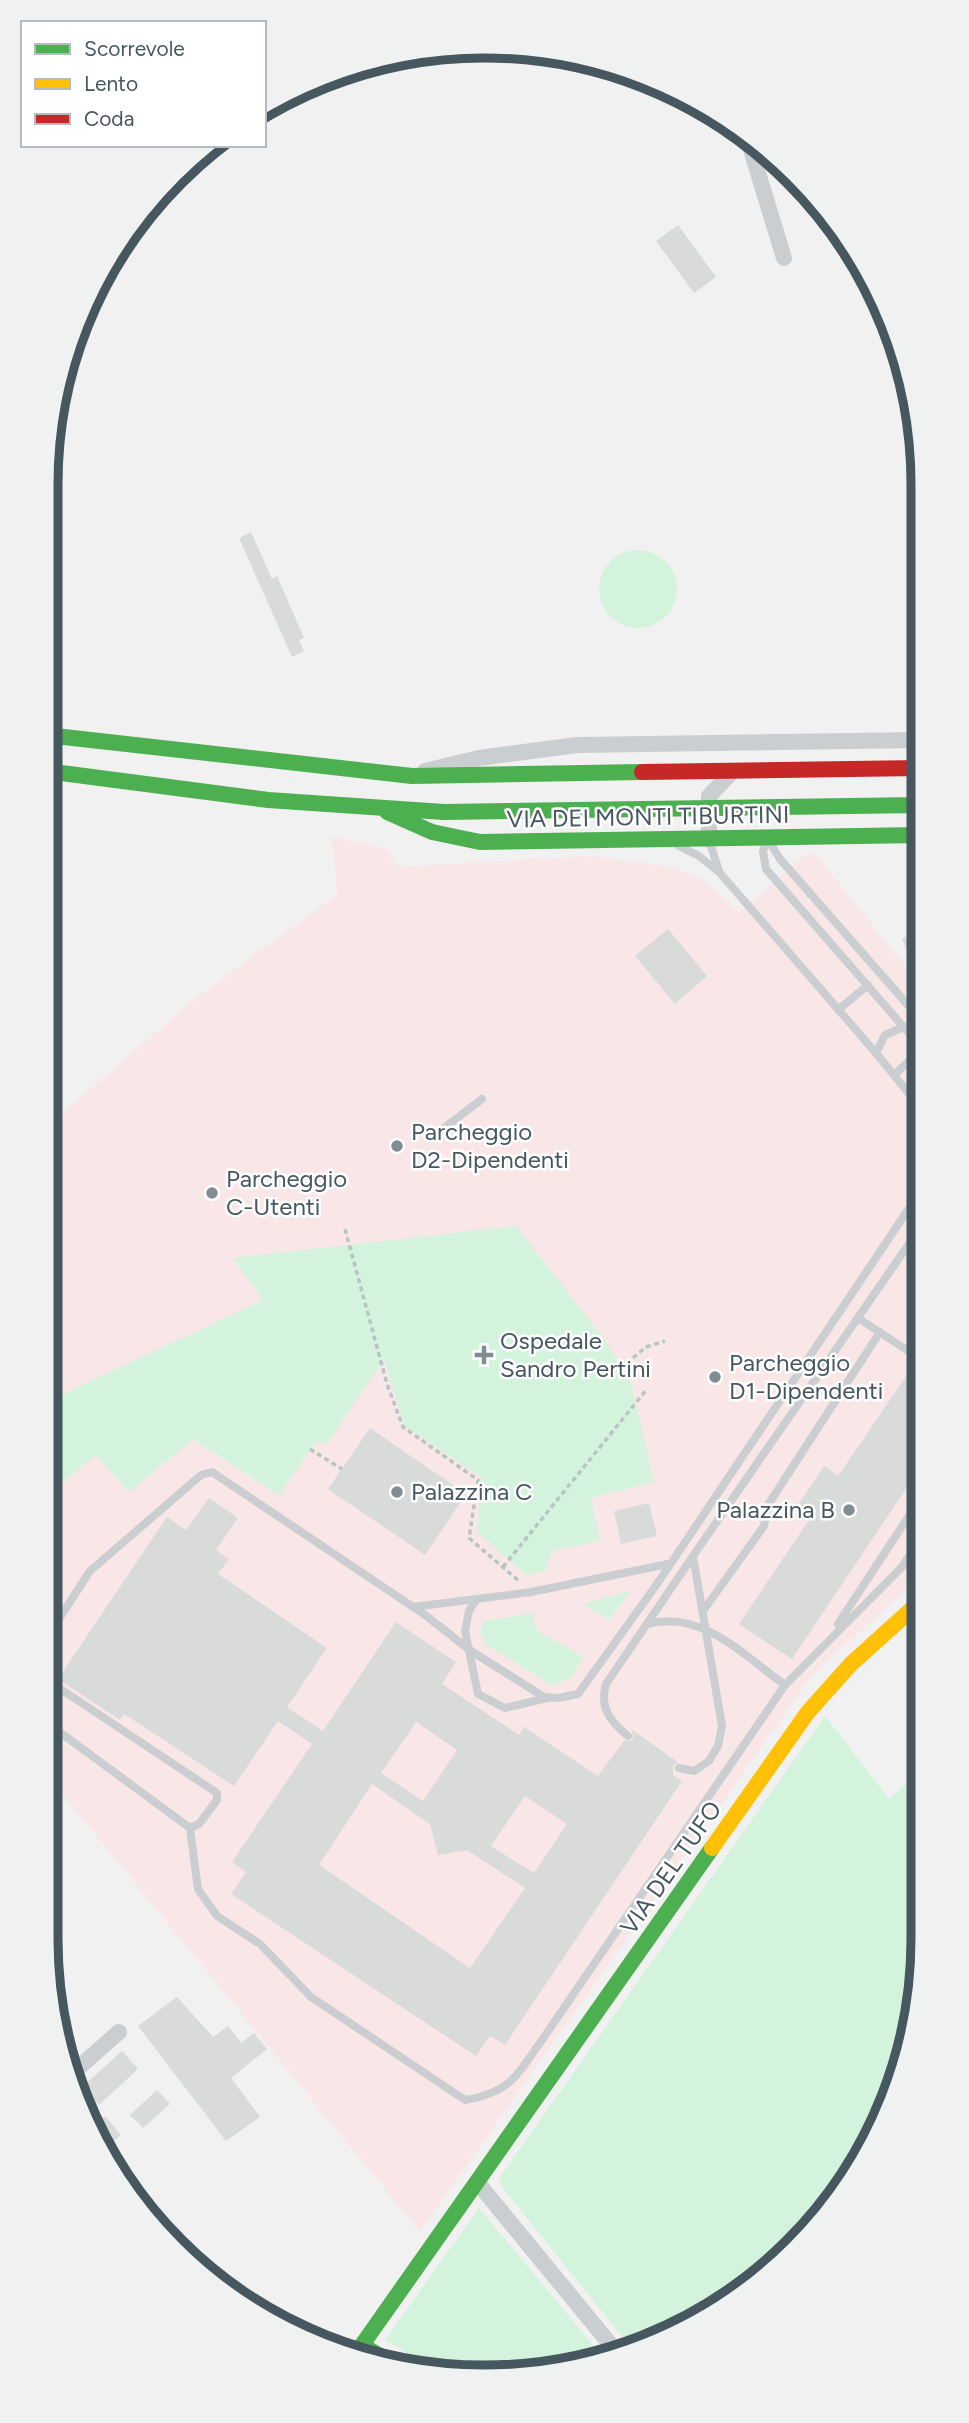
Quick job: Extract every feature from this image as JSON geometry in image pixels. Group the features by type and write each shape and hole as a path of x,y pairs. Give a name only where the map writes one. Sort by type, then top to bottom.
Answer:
{"main road":[{"name":"VIA DEI MONTI TIBURTINI","path":"58,736 412,776 911,768"},
{"name":"VIA DEI MONTI TIBURTINI","path":"58,773 268,800 382,809 519,812 911,805"},
{"name":"VIA DEI MONTI TIBURTINI","path":"382,809 418,830 446,838 480,842 911,835"},
{"name":"VIA DEL TUFO","path":"361,2347 808,1712 851,1664 911,1610"}],"street":[{"path":"752,152 784,258"},
{"name":"VIA DEI MONTI TIBURTINI","path":"412,776 463,761 577,745 911,740"},
{"path":"709,840 710,793 732,772"},
{"path":"78,2068 119,2032"},
{"path":"477,2182 612,2346"}],"lane":[{"path":"769,838 763,851 766,869 911,1035"},
{"path":"769,838 780,859 911,1009"},
{"path":"709,840 720,873"},
{"path":"666,841 699,856 720,873 911,1097"},
{"path":"838,1010 868,985"},
{"path":"876,1053 885,1035 904,1027"},
{"path":"894,1075 911,1058"},
{"path":"432,1138 482,1099"},
{"path":"909,1208 911,1201"},
{"path":"476,1600 465,1622 474,1686 478,1694 499,1707 578,1694 911,1205"},
{"path":"628,1736 609,1717 602,1698 606,1684 911,1241"},
{"path":"858,1318 911,1353"},
{"path":"703,1611 764,1526 768,1506 880,1332"},
{"path":"58,1620 90,1571 201,1475 212,1472 413,1607 471,1651 544,1697 550,1698"},
{"path":"829,1638 911,1513"},
{"path":"58,1731 190,1828 198,1889 217,1916 260,1944 312,1997 465,2100 492,2095 512,2082 785,1685 902,1567 911,1553"},
{"path":"678,1768 694,1771 709,1761 722,1738 708,1629 693,1556"},
{"path":"413,1607 530,1592 668,1564"},
{"path":"648,1624 678,1619 708,1629 785,1685"},
{"path":"58,1688 217,1793 217,1800 199,1824 190,1828"}],"path":[{"path":"345,1229 387,1384 403,1427 478,1479 470,1538 530,1592"},
{"path":"633,1358 646,1347 665,1341"},
{"path":"503,1567 647,1389"},
{"path":"310,1448 342,1469"}],"shaded area":[{"name":"Ospedale Sandro Pertini","path":"331,836 385,848 398,867 591,856 674,867 705,881 739,912 805,855 816,855 911,973 911,1585 811,1677 420,2232 58,1789 58,1122 71,1106 197,997 338,894"}],"green space":[{"path":"638,550 653,553 665,562 674,574 677,589 674,604 665,616 653,625 638,628 623,625 611,616 602,604 599,589 602,574 611,562 623,553"},
{"path":"516,1226 604,1339 631,1382 654,1482 591,1498 600,1541 552,1551 545,1571 526,1575 477,1532 481,1477 405,1426 384,1359 326,1445 316,1441 279,1495 193,1439 129,1492 95,1455 58,1487 58,1396 263,1300 232,1258"},
{"path":"630,1591 609,1620 583,1604"},
{"path":"534,1613 535,1629 583,1657 572,1677 553,1686 487,1645 480,1632 484,1621"},
{"path":"825,1716 889,1799 911,1780 910,1966 908,1994 897,2049 879,2102 854,2152 823,2198 786,2240 722,2293 673,2321 626,2341 501,2186 500,2177"},
{"path":"479,2208 597,2350 540,2362 457,2364 419,2360 385,2340"}],"building":[{"path":"678,225 716,277 694,293 656,241"},
{"path":"251,532 272,579 277,576 304,638 299,640 304,651 292,657 239,538"},
{"path":"668,929 707,976 675,1004 635,956"},
{"path":"911,935 911,963 902,938"},
{"name":"Palazzina B","path":"911,1369 911,1481 792,1659 739,1624 813,1514 798,1505 824,1466 838,1476"},
{"name":"Palazzina C","path":"370,1428 466,1494 425,1555 328,1489"},
{"path":"209,1498 238,1518 216,1550 229,1559 218,1574 327,1648 287,1707 323,1731 396,1622 456,1662 442,1684 519,1735 524,1727 598,1776 624,1741 633,1740 632,1730 678,1762 673,1766 673,1775 682,1781 505,2045 490,2036 476,2056 231,1894 246,1872 232,1862 312,1744 278,1721 234,1786 124,1714 120,1720 58,1679 167,1517 186,1530","holes":["416,1722 457,1750 423,1801 381,1773","372,1784 430,1824 438,1855 467,1850 525,1888 470,1968 319,1865","525,1796 567,1824 534,1873 491,1846"]},
{"path":"649,1503 657,1536 621,1544 614,1511"},
{"path":"177,1997 213,2037 228,2026 241,2043 254,2033 267,2049 231,2078 260,2117 226,2141 138,2026"},
{"path":"122,2051 138,2069 99,2105 84,2086"},
{"path":"157,2090 170,2104 143,2128 130,2115"},
{"path":"105,2116 121,2135 110,2143 99,2120"}],"traffic: fast":[{"path":"58,736 412,776 642,772"},
{"path":"58,773 268,800 444,812 911,805"},
{"path":"387,812 432,832 480,842 911,835"},
{"path":"370,2350 362,2345 712,1848"}],"traffic: slow":[{"path":"712,1848 808,1712 851,1664 911,1610"}],"traffic: jam":[{"path":"642,772 911,768"}],"place":[{"name":"Parcheggio D2-Dipendenti","path":"397,1146"},
{"name":"Parcheggio C-Utenti","path":"212,1193"},
{"name":"Ospedale Sandro Pertini","path":"484,1355"},
{"name":"Parcheggio D1-Dipendenti","path":"715,1377"},
{"name":"Palazzina C","path":"397,1492"},
{"name":"Palazzina B","path":"849,1510"}]}
